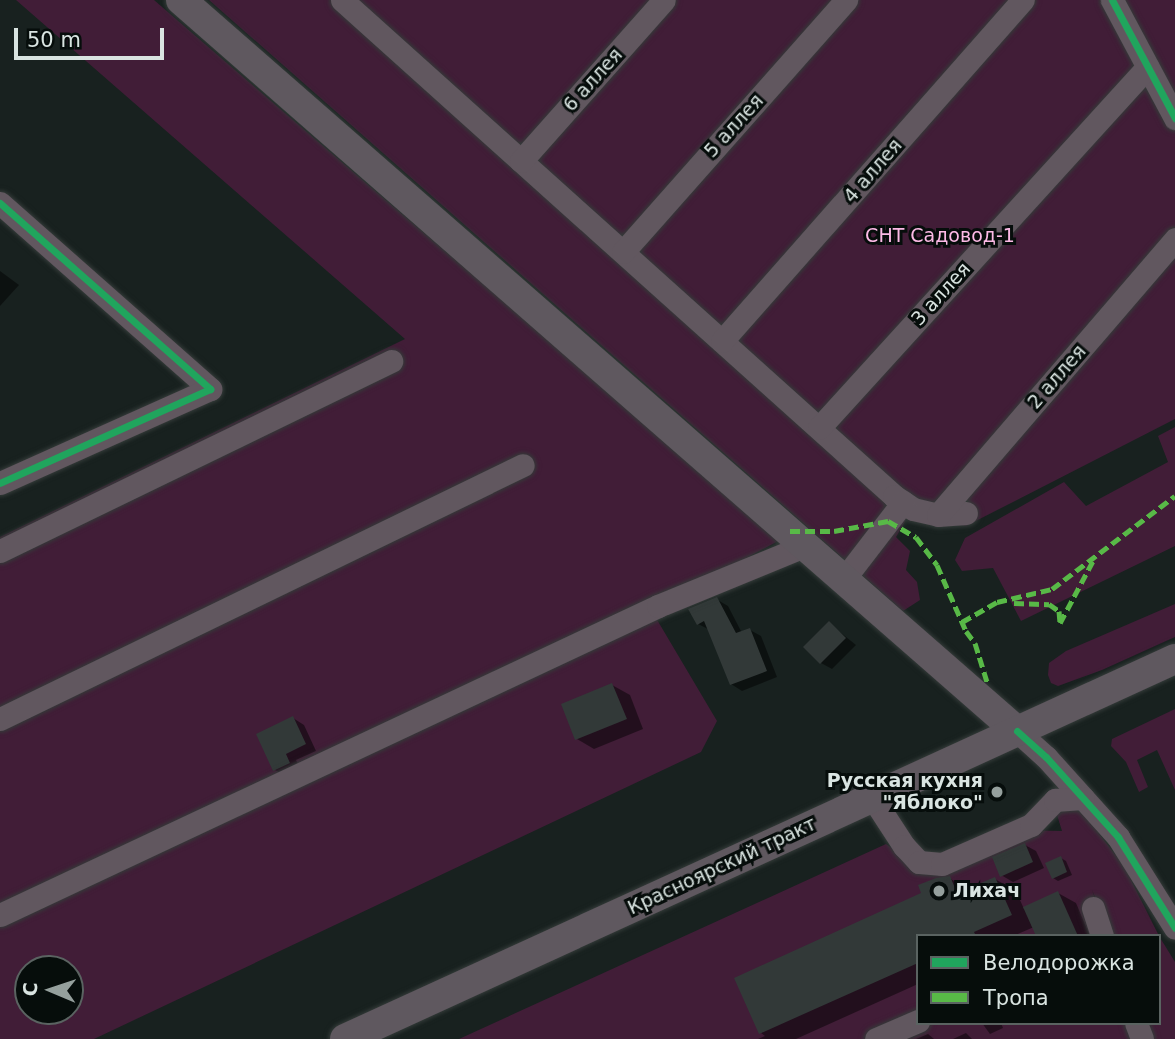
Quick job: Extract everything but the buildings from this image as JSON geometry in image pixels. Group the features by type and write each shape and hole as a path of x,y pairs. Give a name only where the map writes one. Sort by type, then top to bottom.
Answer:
{"main road":[{"path":"181,0 1017,731"},
{"name":"Красноярский тракт","path":"345,1039 1175,659"}],"street":[{"path":"342,0 904,502 913,509 938,515 966,513"},
{"name":"6 аллея","path":"521,161 664,0"},
{"name":"5 аллея","path":"623,252 846,0"},
{"name":"4 аллея","path":"722,341 1023,0"},
{"path":"1112,0 1175,118"},
{"name":"3 аллея","path":"819,428 1148,67"},
{"path":"0,203 210,390 0,484"},
{"name":"2 аллея","path":"938,515 1175,239"},
{"path":"0,551 391,361"},
{"path":"0,719 523,465"},
{"path":"844,579 904,502"},
{"path":"0,915 658,606 807,545"},
{"path":"1017,731 1118,837 1175,928"},
{"path":"872,797 904,846 919,862 942,864 1031,825 1055,800 1083,798"},
{"path":"1093,908 1101,934"},
{"path":"876,1039 916,1022"}],"green space":[{"path":"16,0 154,0 780,540 696,585 656,618 717,721 701,752 94,1039 0,1039 0,537 405,339"},
{"name":"СНТ Садовод-1","path":"209,0 1175,0 1175,419 966,526 907,518 896,537 910,551 906,570 917,582 920,600 903,611"},
{"path":"1175,427 1175,546 1021,621 993,568 962,571 955,560 965,538 1064,482 1086,506 1168,462 1158,436"},
{"path":"1175,604 1175,637 1102,670 1058,686 1051,683 1048,675 1049,663 1066,651"},
{"path":"1175,709 1175,790 1157,750 1137,760 1148,787 1139,792 1126,762 1111,746 1112,739"},
{"path":"1063,808 1080,809 1124,866 1158,934 1111,934 1092,890 1107,934 916,934 916,1025 1140,1025 1145,1039 459,1039 886,844 908,859 912,871 1011,830 1062,831 1057,815"},
{"path":"1161,939 1175,962 1175,1039 1151,1039 1146,1025 1161,1025"}],"marked path":[{"path":"962,622 997,602 1052,589 1175,496"},
{"path":"790,531 834,531 888,521 916,537 937,565 966,631 975,643 988,685"},
{"path":"1060,623 1093,561"},
{"path":"1014,603 1049,604 1059,611 1060,623"}],"cycle path":[{"path":"1112,0 1175,118"},
{"path":"0,203 210,389 0,483"},
{"path":"1017,731 1046,757 1118,837 1175,928"}],"place":[{"name":"Русская кухня \"Яблоко\"","path":"997,792"},
{"name":"Лихач","path":"939,891"}]}
